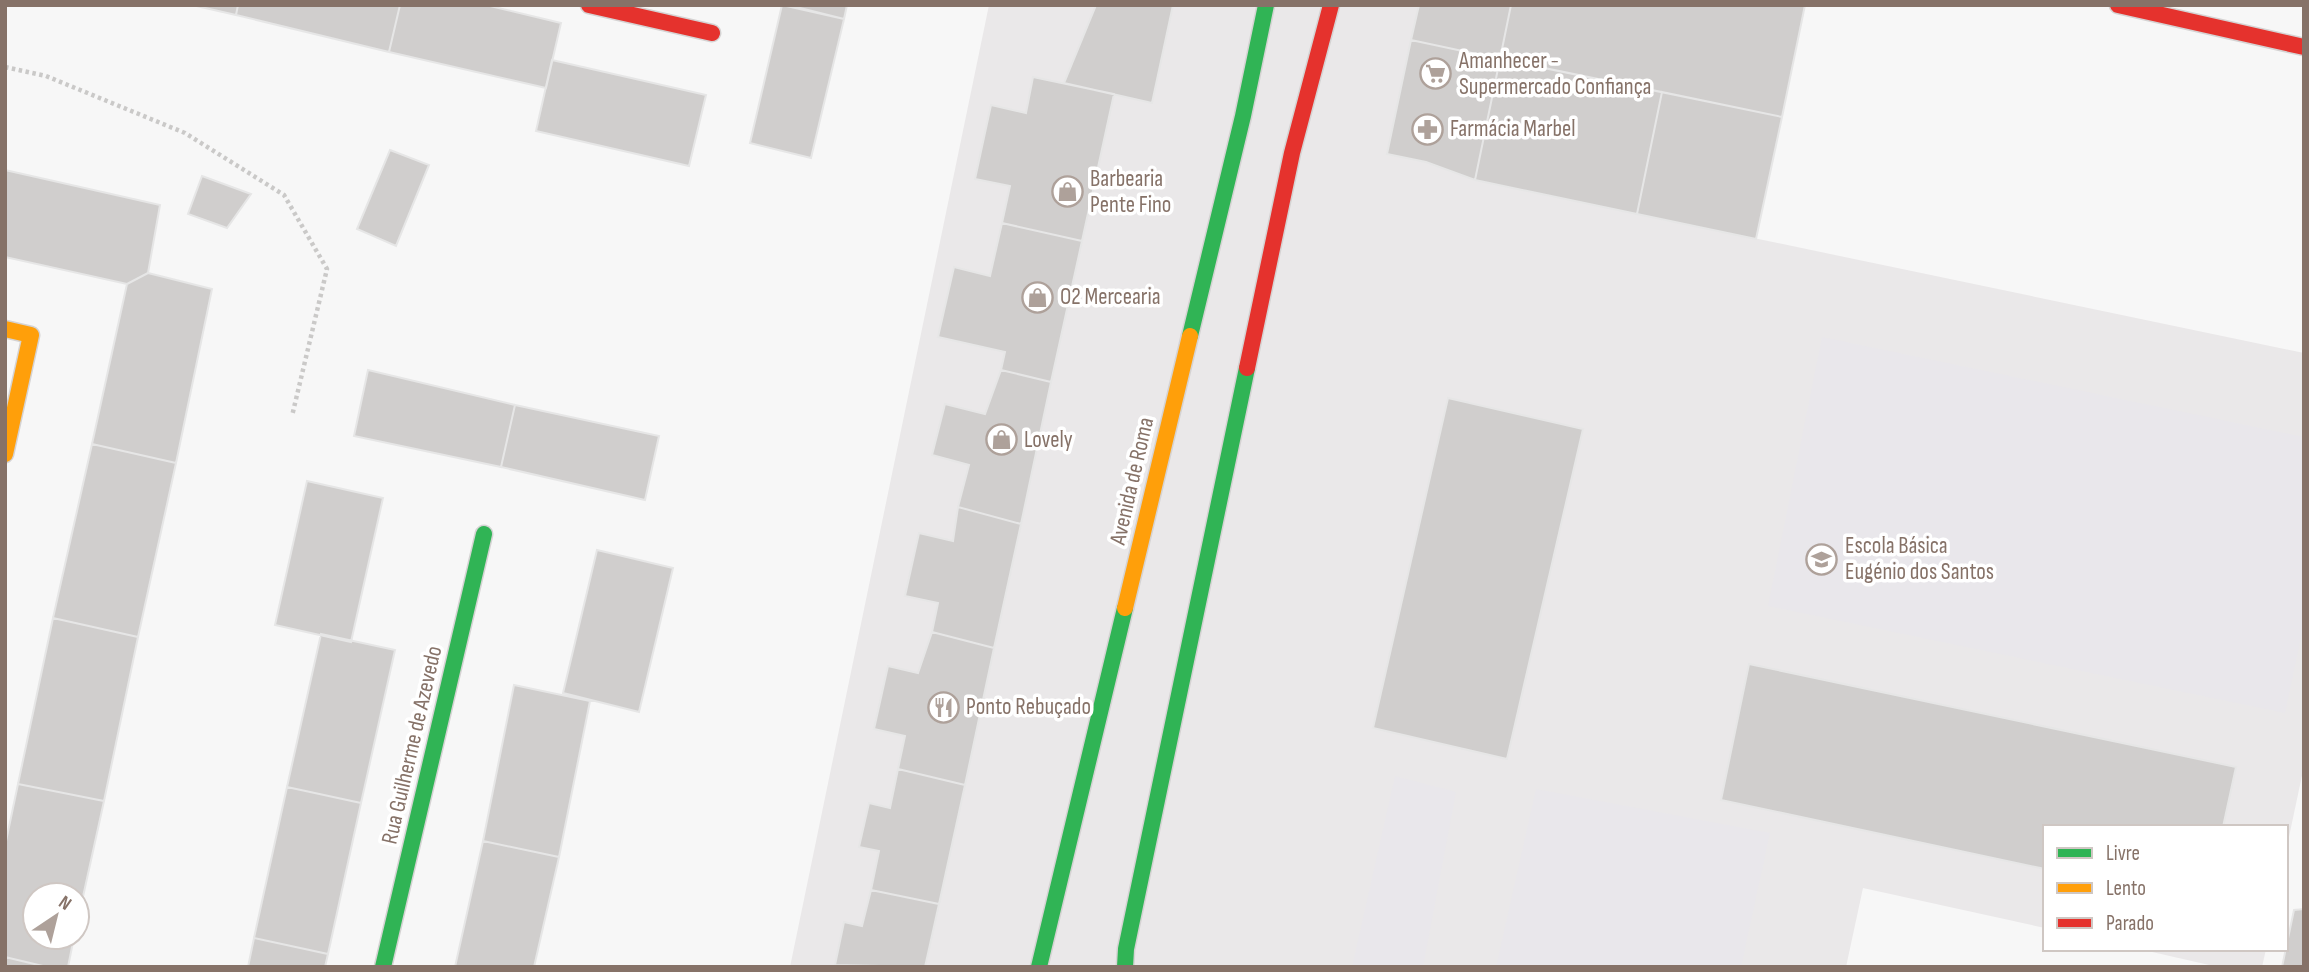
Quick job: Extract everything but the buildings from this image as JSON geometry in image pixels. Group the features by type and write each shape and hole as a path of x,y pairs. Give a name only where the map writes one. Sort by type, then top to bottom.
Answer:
{"main road":[{"path":"589,5 712,33"},
{"name":"Avenida de Roma","path":"1040,967 1236,143 1266,5"},
{"path":"1125,967 1126,949 1292,153 1331,5"},
{"path":"2118,5 2304,47"},
{"path":"5,329 31,335 5,454"},
{"name":"Rua Guilherme de Azevedo","path":"383,967 484,534"}],"path":[{"path":"5,68 46,75 185,133 285,195 327,269 292,415"}],"shaded area":[{"path":"989,5 1602,5 1567,199 2304,353 2304,766 2288,842 2288,825 2043,825 2043,928 1863,888 1846,967 790,967"},
{"path":"1822,337 2304,437 2304,623 2285,713 1768,606"},
{"path":"1395,776 1456,792 1423,967 1352,967"},
{"path":"1536,789 1770,833 1741,967 1496,967"},
{"path":"2148,951 2266,951 2262,967 2218,967"}],"traffic: fast":[{"path":"1190,336 1243,116 1266,5"},
{"path":"1125,967 1126,949 1247,368"},
{"path":"383,967 484,534"},
{"path":"1039,967 1125,608"}],"traffic: slow":[{"path":"5,329 31,335 5,454"},
{"path":"1125,608 1190,336"}],"traffic: jam":[{"path":"589,5 712,33"},
{"path":"1247,368 1292,153 1331,5"},
{"path":"2118,5 2304,47"}],"place":[{"name":"Amanhecer - Supermercado Confiança","path":"1436,74"},
{"name":"Farmácia Marbel","path":"1427,129"},
{"name":"Barbearia Pente Fino","path":"1067,192"},
{"name":"O2 Mercearia","path":"1037,297"},
{"name":"Lovely","path":"1001,440"},
{"name":"Escola Básica Eugénio dos Santos","path":"1822,559"},
{"name":"Ponto Rebuçado","path":"943,707"}]}
